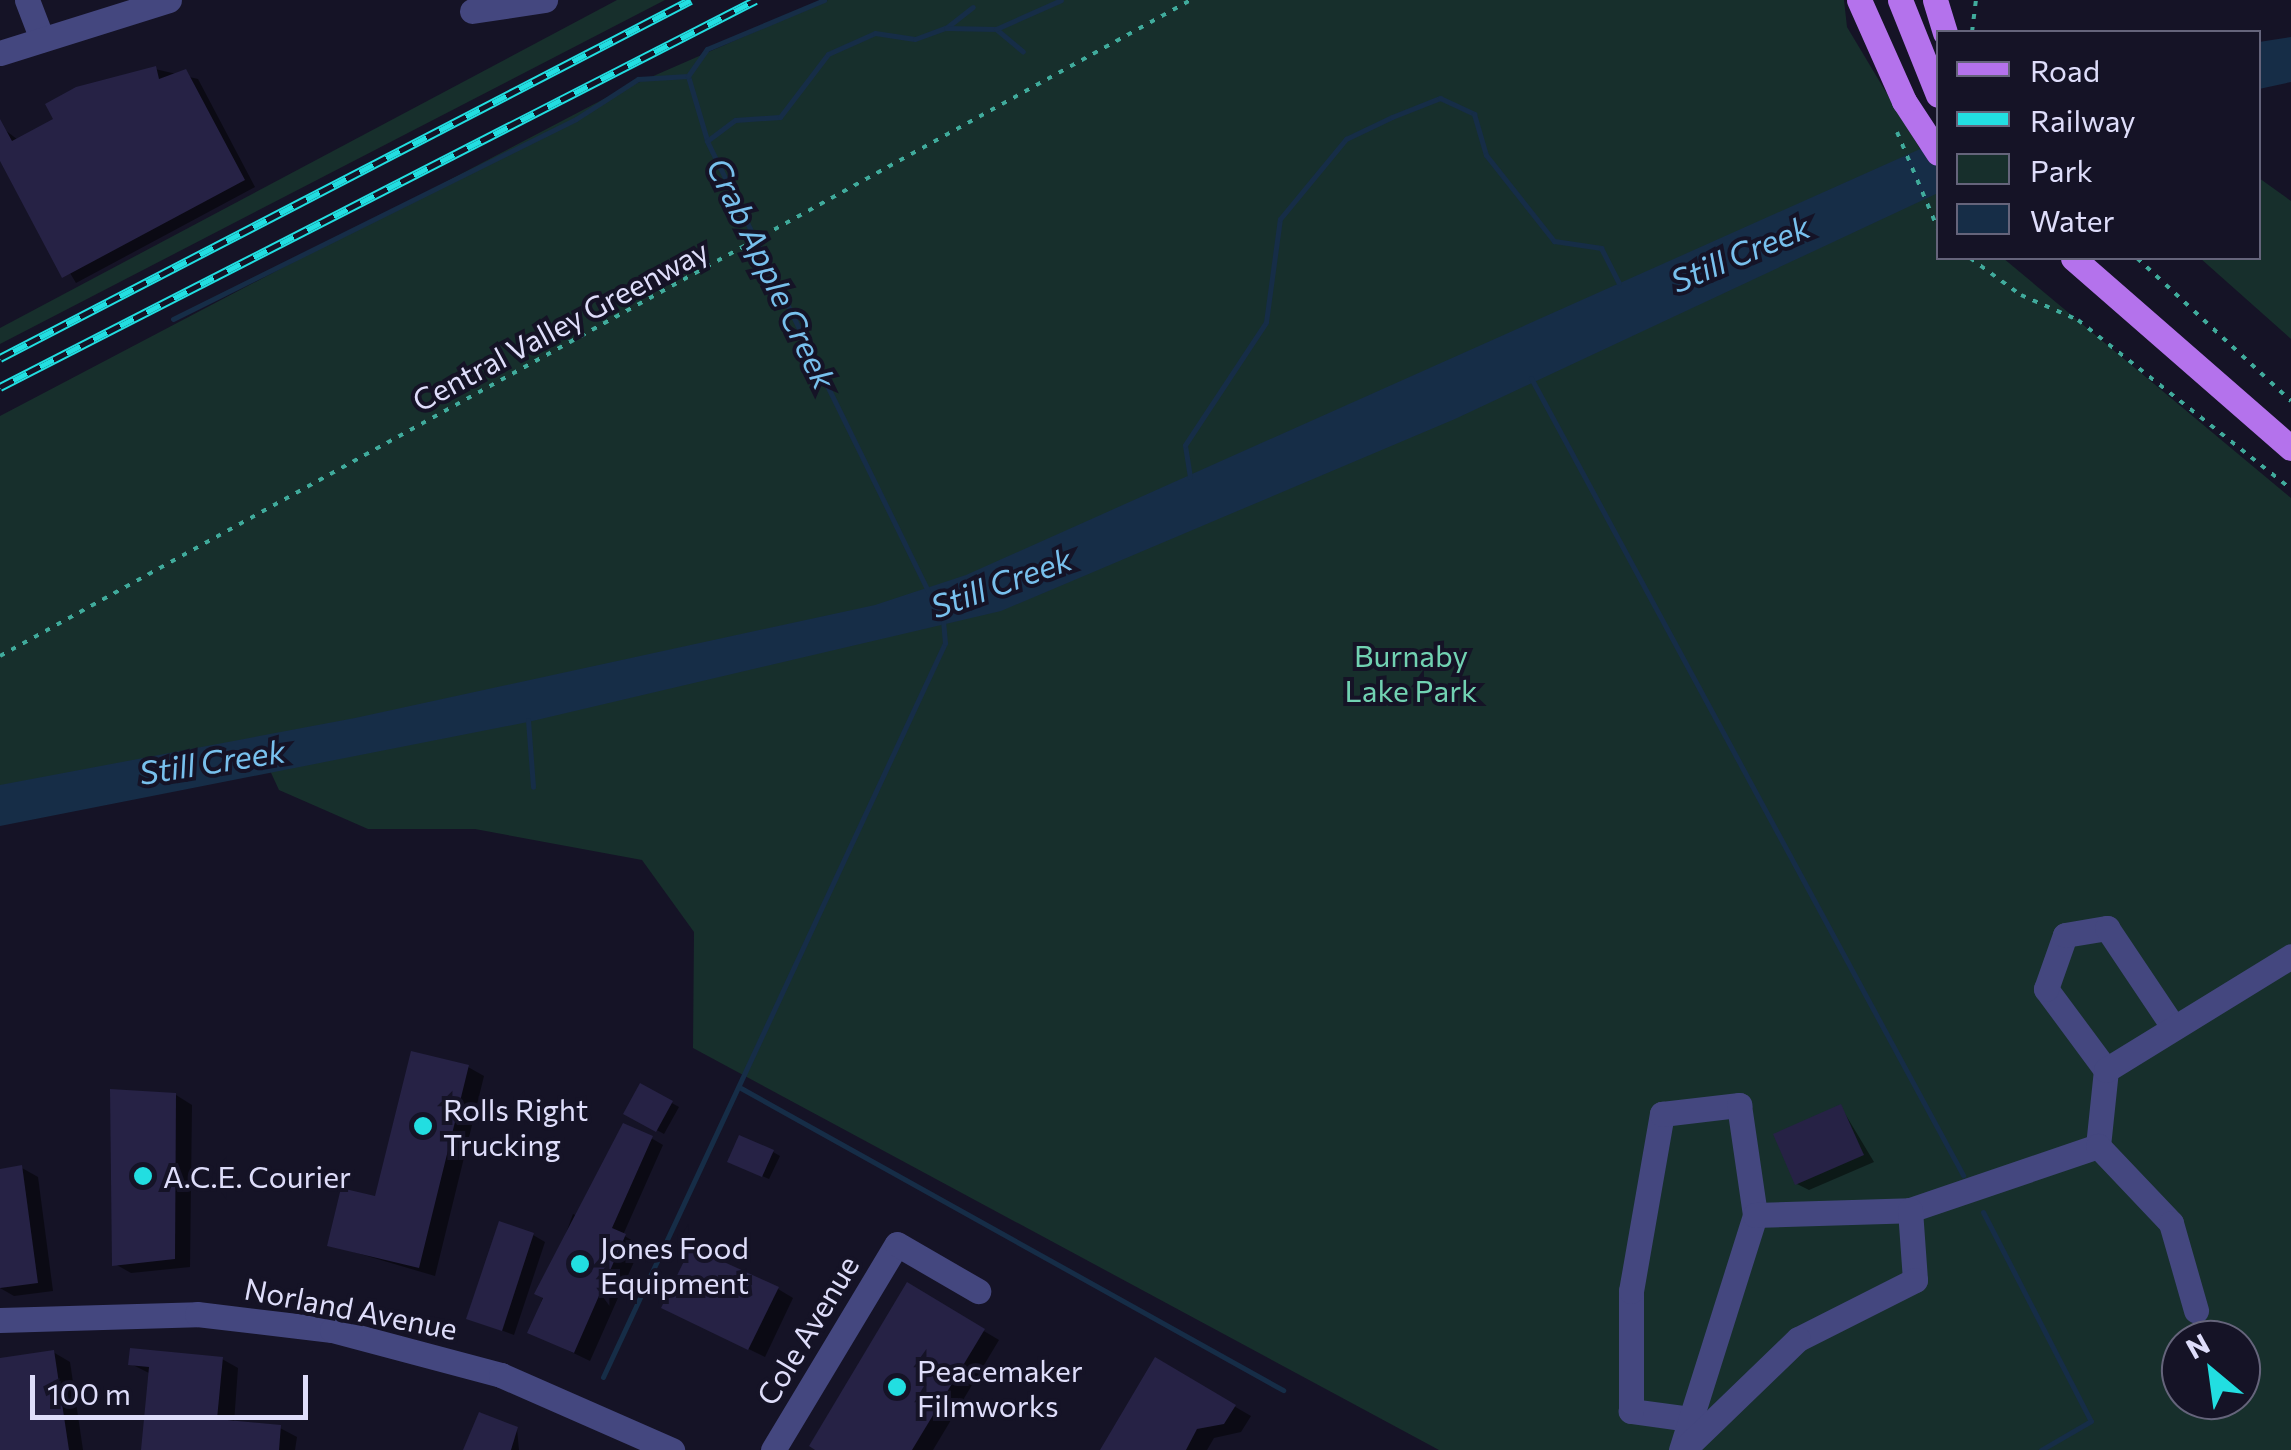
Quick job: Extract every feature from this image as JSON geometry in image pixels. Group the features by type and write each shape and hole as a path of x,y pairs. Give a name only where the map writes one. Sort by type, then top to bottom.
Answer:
{"main road":[{"path":"1859,0 1936,149"},
{"path":"1900,0 1936,90"},
{"path":"1936,0 1944,30"},
{"path":"2074,260 2291,448"}],"street":[{"path":"27,0 42,39"},
{"path":"0,53 42,39 102,10 169,0"},
{"path":"472,11 544,0"},
{"path":"2174,1028 2107,928 2065,936 2046,989 2106,1070 2098,1146 2171,1223 2196,1310"},
{"path":"2106,1070 2291,956"},
{"path":"1682,1450 1756,1215 1739,1104 1662,1114 1631,1291 1632,1411 1690,1418"},
{"path":"1756,1215 1910,1210 2098,1146"},
{"path":"1682,1450 1798,1339 1914,1280 1910,1210"},
{"name":"Cole Avenue","path":"773,1450 897,1244 978,1292"},
{"name":"Norland Avenue","path":"0,1320 197,1314 332,1330 500,1374 672,1450"}],"path":[{"name":"Central Valley Greenway","path":"0,656 775,236 1191,0"},
{"path":"1972,30 1976,0"},
{"path":"1898,136 1936,225"},
{"path":"1973,260 2021,295 2078,320 2291,489"},
{"path":"2139,260 2291,401"}],"green space":[{"path":"617,0 665,0 0,344 0,328"},
{"name":"Burnaby Lake Park","path":"828,0 1844,0 1847,27 1936,176 1936,260 2005,260 2291,498 2291,1450 1439,1450 693,1048 694,932 642,860 475,829 368,829 279,790 260,749 0,804 0,416 619,91"},
{"path":"2261,179 2291,201 2291,339 2202,260 2261,260"}],"water":[{"path":"2291,37 2291,82 2261,89 2261,42"},
{"name":"Still Creek","path":"1936,142 1936,194 1455,419 1001,611 528,722 0,826 0,785 355,718 875,605 966,575"}],"building":[{"path":"156,66 159,79 186,69 245,180 62,278 0,161 0,119 12,141 53,119 45,104 76,87"},
{"name":"Rolls Right Trucking","path":"411,1051 469,1065 419,1268 327,1246 341,1188 375,1196"},
{"path":"640,1083 673,1101 656,1132 623,1114"},
{"name":"A.C.E. Courier","path":"110,1089 176,1093 175,1259 112,1266"},
{"path":"1841,1104 1864,1155 1795,1185 1773,1134"},
{"name":"Jones Food Equipment","path":"623,1123 653,1136 612,1228 626,1234 574,1353 527,1333 543,1298 534,1294"},
{"path":"739,1135 774,1150 762,1177 727,1162"},
{"path":"22,1165 38,1283 0,1288 0,1169"},
{"path":"499,1221 534,1233 502,1331 466,1319"},
{"path":"691,1247 779,1287 748,1350 661,1308"},
{"name":"Peacemaker Filmworks","path":"907,1282 985,1329 912,1450 815,1450 809,1446"},
{"path":"130,1348 223,1357 217,1419 281,1425 279,1450 141,1450 149,1367 128,1365"},
{"path":"54,1350 69,1450 0,1450 0,1358"},
{"path":"1155,1357 1236,1405 1224,1424 1197,1429 1186,1450 1100,1450"},
{"path":"479,1412 518,1427 511,1450 463,1450"}],"waterway":[{"path":"173,319 576,119 638,79 688,76 707,49 824,0"},
{"name":"Crab Apple Creek","path":"929,593 707,141 735,120 780,117 828,54 875,33 915,39 946,28 996,29 1061,0"},
{"path":"946,28 973,7"},
{"path":"996,29 1023,52"},
{"path":"688,76 707,140"},
{"path":"1190,477 1185,445 1266,322 1280,219 1346,139 1392,117 1440,98 1474,114 1486,155 1554,241 1601,248 1619,283"},
{"path":"1531,378 1963,1175"},
{"name":"Still Creek","path":"603,1377 945,643 943,621"},
{"path":"528,720 533,787"},
{"path":"739,1087 1283,1390"},
{"path":"1983,1212 2091,1421 2041,1450"}],"railway":[{"path":"0,358 691,0"},
{"path":"0,387 756,0"}],"place":[{"name":"Rolls Right Trucking","path":"423,1126"},
{"name":"A.C.E. Courier","path":"143,1176"},
{"name":"Jones Food Equipment","path":"580,1264"},
{"name":"Peacemaker Filmworks","path":"897,1387"}]}
